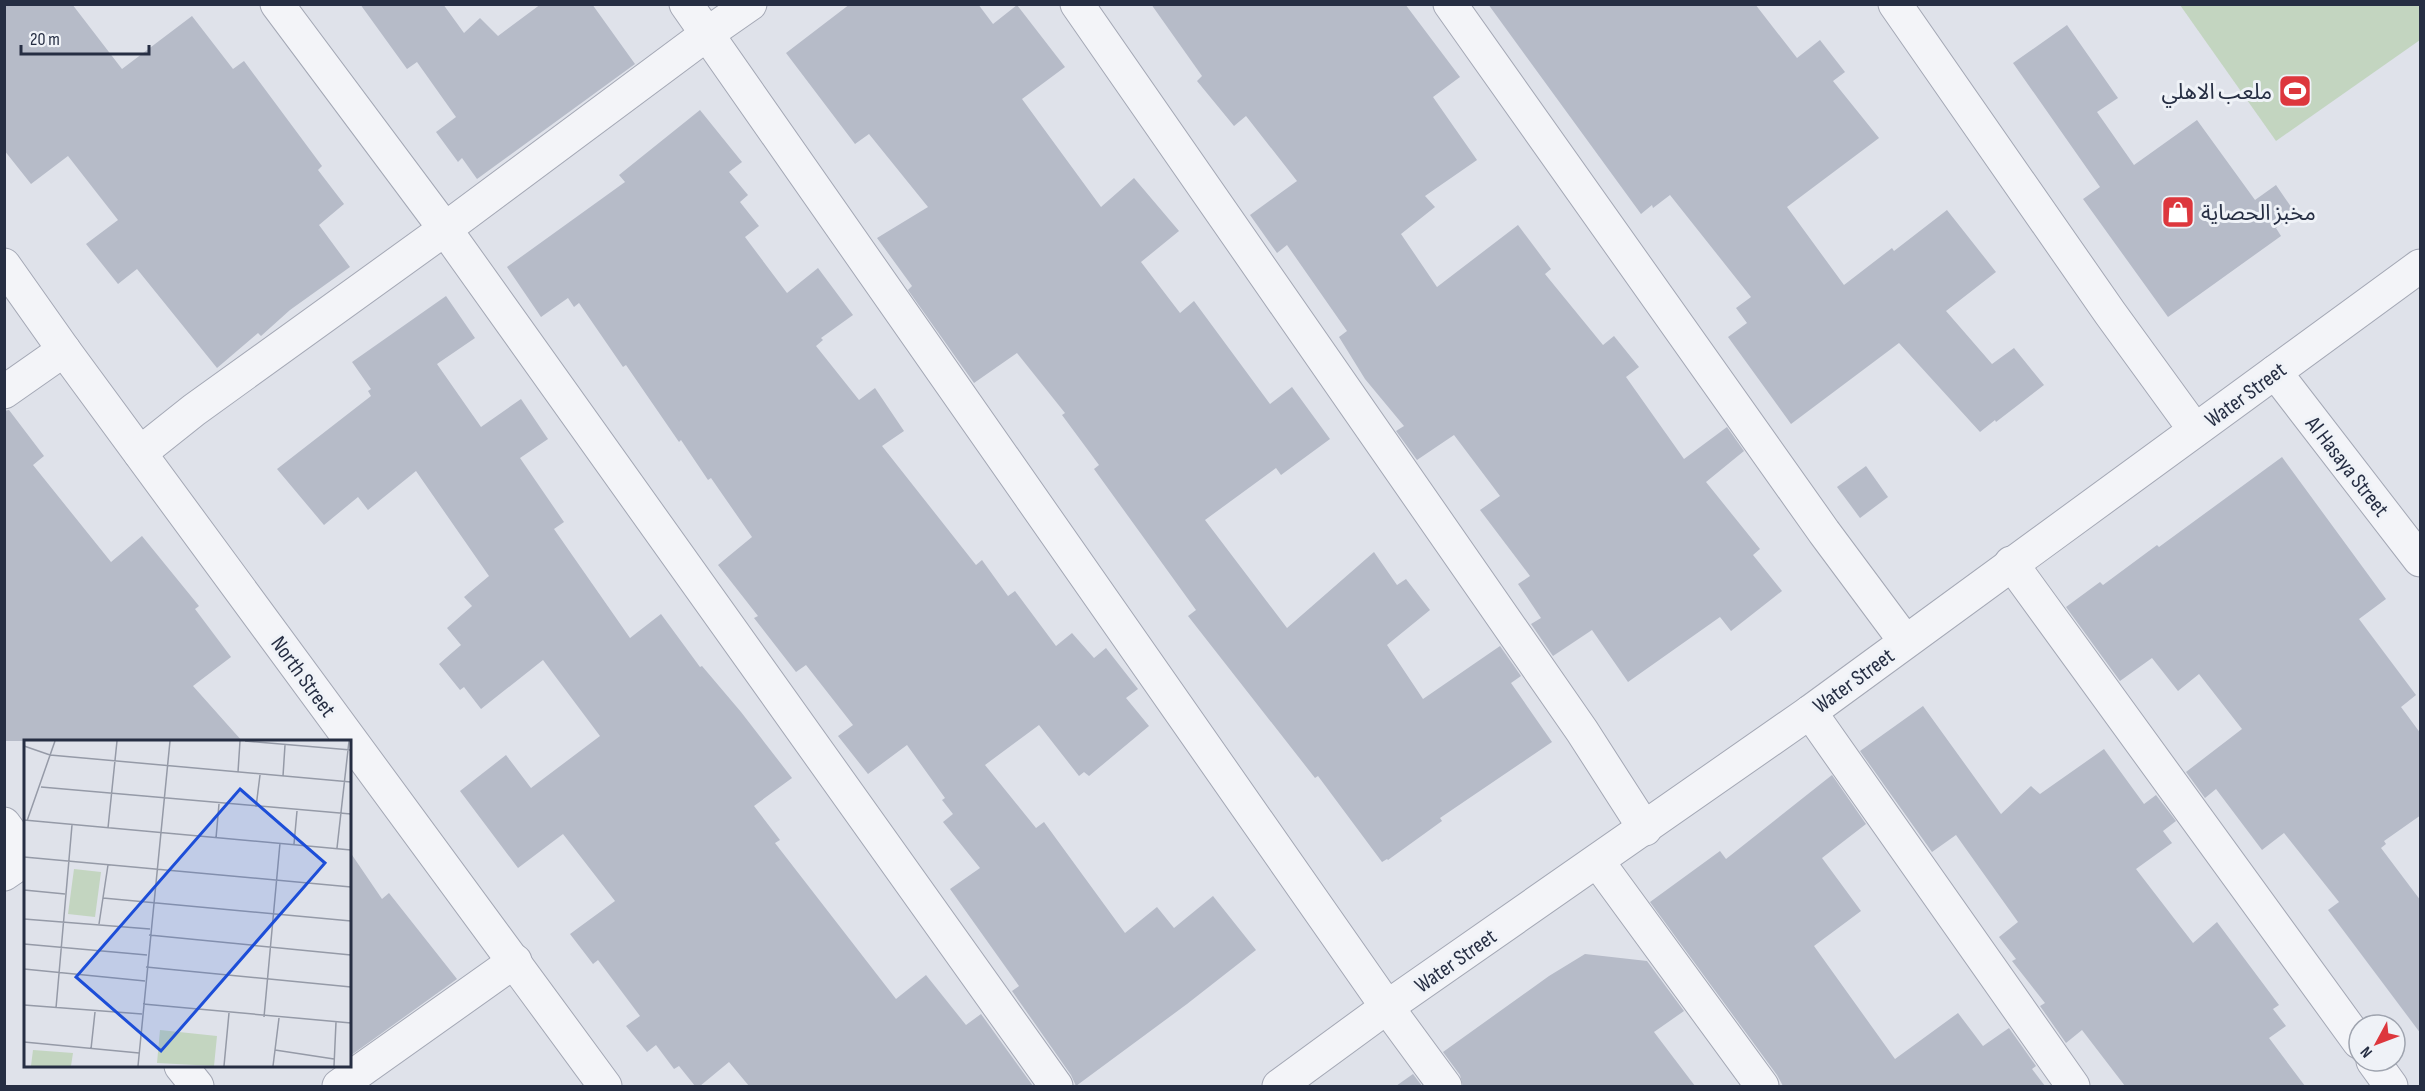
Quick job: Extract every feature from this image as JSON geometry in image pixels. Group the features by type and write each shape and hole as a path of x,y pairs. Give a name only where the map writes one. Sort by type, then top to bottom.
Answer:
{"street":[{"path":"277,4 446,229 1056,1086"},
{"path":"686,4 1387,1007 1445,1086"},
{"path":"140,453 194,410 446,229 750,4"},
{"path":"1077,4 1582,731 1645,829"},
{"path":"1450,4 1824,532 1905,641"},
{"path":"1895,4 2110,313 2195,430"},
{"name":"North Street","path":"4,265 605,1086"},
{"name":"Water Street","path":"1279,1086 1387,1007 1810,712 2011,563 2421,266"},
{"path":"4,392 64,350"},
{"name":"Al Hasaya Street","path":"2276,372 2421,560"},
{"path":"2011,563 2347,1025"},
{"path":"1810,712 2073,1086"},
{"path":"4,824 24,851"},
{"path":"4,874 24,861"},
{"path":"1598,862 1762,1086"},
{"path":"339,1086 514,961"},
{"path":"183,1067 197,1086"},
{"path":"2382,1073 2391,1086"}],"green space":[{"name":"ملعب الاهلي","path":"2180,5 2420,5 2420,40 2276,141"}],"building":[{"path":"4,4 72,4 122,69 192,16 233,69 244,61 322,166 318,170 344,204 319,225 350,267 290,310 261,336 258,333 217,368 137,269 118,284 86,244 118,220 68,156 31,184 4,150"},
{"path":"360,4 443,4 464,33 480,18 498,36 541,4 592,4 635,64 477,179 462,158 458,162 436,132 456,117 417,62 407,69"},
{"path":"850,4 978,4 993,24 1017,5 1065,67 1022,99 1101,207 1134,178 1179,231 1141,262 1180,313 1194,301 1270,404 1292,387 1330,439 1281,475 1276,468 1205,520 1287,628 1374,552 1397,585 1406,579 1430,610 1387,645 1423,699 1500,646 1521,676 1511,683 1552,742 1440,818 1442,821 1382,862 1318,776 1315,778 1188,616 1196,610 1094,469 1099,465 1062,415 1065,413 1017,353 974,383 908,290 912,286 877,238 928,207 869,134 855,144 786,53"},
{"path":"1151,4 1405,4 1460,77 1433,97 1477,160 1425,196 1435,207 1401,234 1437,287 1518,225 1551,269 1545,274 1603,345 1614,336 1639,367 1626,377 1684,459 1727,427 1744,451 1706,482 1760,549 1753,555 1782,591 1731,631 1720,617 1628,682 1592,630 1553,656 1531,624 1541,618 1518,584 1530,576 1480,510 1500,496 1454,435 1417,460 1396,431 1404,426 1365,379 1339,337 1347,331 1287,245 1277,253 1250,215 1297,181 1246,116 1234,126 1197,81 1202,76"},
{"path":"1488,4 1755,4 1797,58 1820,40 1845,72 1833,81 1879,138 1787,207 1844,285 1892,248 1894,251 1947,210 1996,272 1946,311 1992,364 2014,348 2044,385 1980,432 1899,343 1791,424 1728,337 1747,323 1736,308 1751,297 1670,195 1641,214"},
{"name":"مخبز الحصاية","path":"2067,25 2118,98 2097,112 2134,165 2197,120 2255,200 2276,185 2296,214 2276,228 2281,236 2168,317 2083,199 2100,187 2013,63"},
{"path":"700,110 742,162 729,172 748,195 740,202 759,226 745,237 787,293 818,268 853,315 821,338 823,340 816,346 859,400 875,388 904,431 882,446 976,565 982,560 1008,596 1015,591 1056,646 1072,633 1094,658 1106,648 1138,689 1126,698 1149,726 1089,776 1084,772 1079,776 1039,725 985,765 1036,828 1044,822 1125,933 1157,907 1174,928 1213,896 1256,950 1076,1086 1071,1075 1012,991 1019,986 950,889 980,868 943,822 953,814 942,800 945,798 907,745 868,774 838,736 853,725 806,665 796,672 754,618 758,616 718,565 752,537 711,478 708,480 681,440 679,442 626,365 623,367 579,303 574,307 568,298 541,317 507,267 625,182 619,175"},
{"path":"446,296 475,338 437,364 481,427 521,399 548,439 520,458 564,522 554,529 630,638 661,614 700,667 702,666 741,712 792,778 754,806 780,840 775,843 896,999 926,975 966,1025 981,1014 1033,1086 749,1086 729,1062 700,1086 695,1086 679,1066 674,1069 656,1045 647,1052 626,1026 640,1016 598,960 593,964 570,934 615,901 563,834 518,868 460,791 506,755 531,788 600,736 543,660 481,709 464,687 460,690 439,664 461,645 447,628 472,606 464,597 489,576 416,471 368,510 358,497 324,525 277,469 371,396 368,391 371,389 352,362"},
{"path":"9,410 44,456 33,465 111,562 142,536 199,606 195,609 231,657 193,686 241,740 4,741 4,411"},
{"path":"2282,457 2386,599 2359,619 2416,695 2401,707 2421,734 2421,815 2384,841 2386,844 2381,848 2421,901 2421,1034 2328,910 2339,902 2284,833 2262,850 2216,789 2205,798 2186,772 2242,729 2199,674 2178,691 2152,658 2120,681 2066,607 2100,582 2103,585 2157,545 2159,547"},
{"path":"1866,466 1888,497 1860,518 1837,487"},
{"path":"1923,706 2001,814 2031,786 2040,794 2104,749 2144,804 2156,795 2176,821 2163,831 2172,843 2136,869 2193,943 2217,922 2279,1005 2273,1009 2286,1026 2269,1038 2305,1086 2125,1086 2082,1030 2066,1043 2040,1006 2045,1003 2012,961 2016,959 1999,937 2018,922 1956,835 1932,852 1860,751"},
{"path":"1832,775 1866,824 1822,858 1861,911 1814,946 1895,1059 1958,1013 1983,1046 2009,1028 2036,1066 2032,1069 2045,1086 1783,1086 1650,902 1720,851 1726,859"},
{"path":"351,853 382,899 389,893 457,979 351,1055"},
{"path":"1585,954 1647,961 1684,1011 1654,1032 1695,1086 1463,1086 1460,1075 1443,1052 1549,976"},
{"path":"1413,1074 1422,1086 1396,1086"}],"place":[{"name":"ملعب الاهلي","path":"2295,91"},
{"name":"مخبز الحصاية","path":"2178,212"}]}
